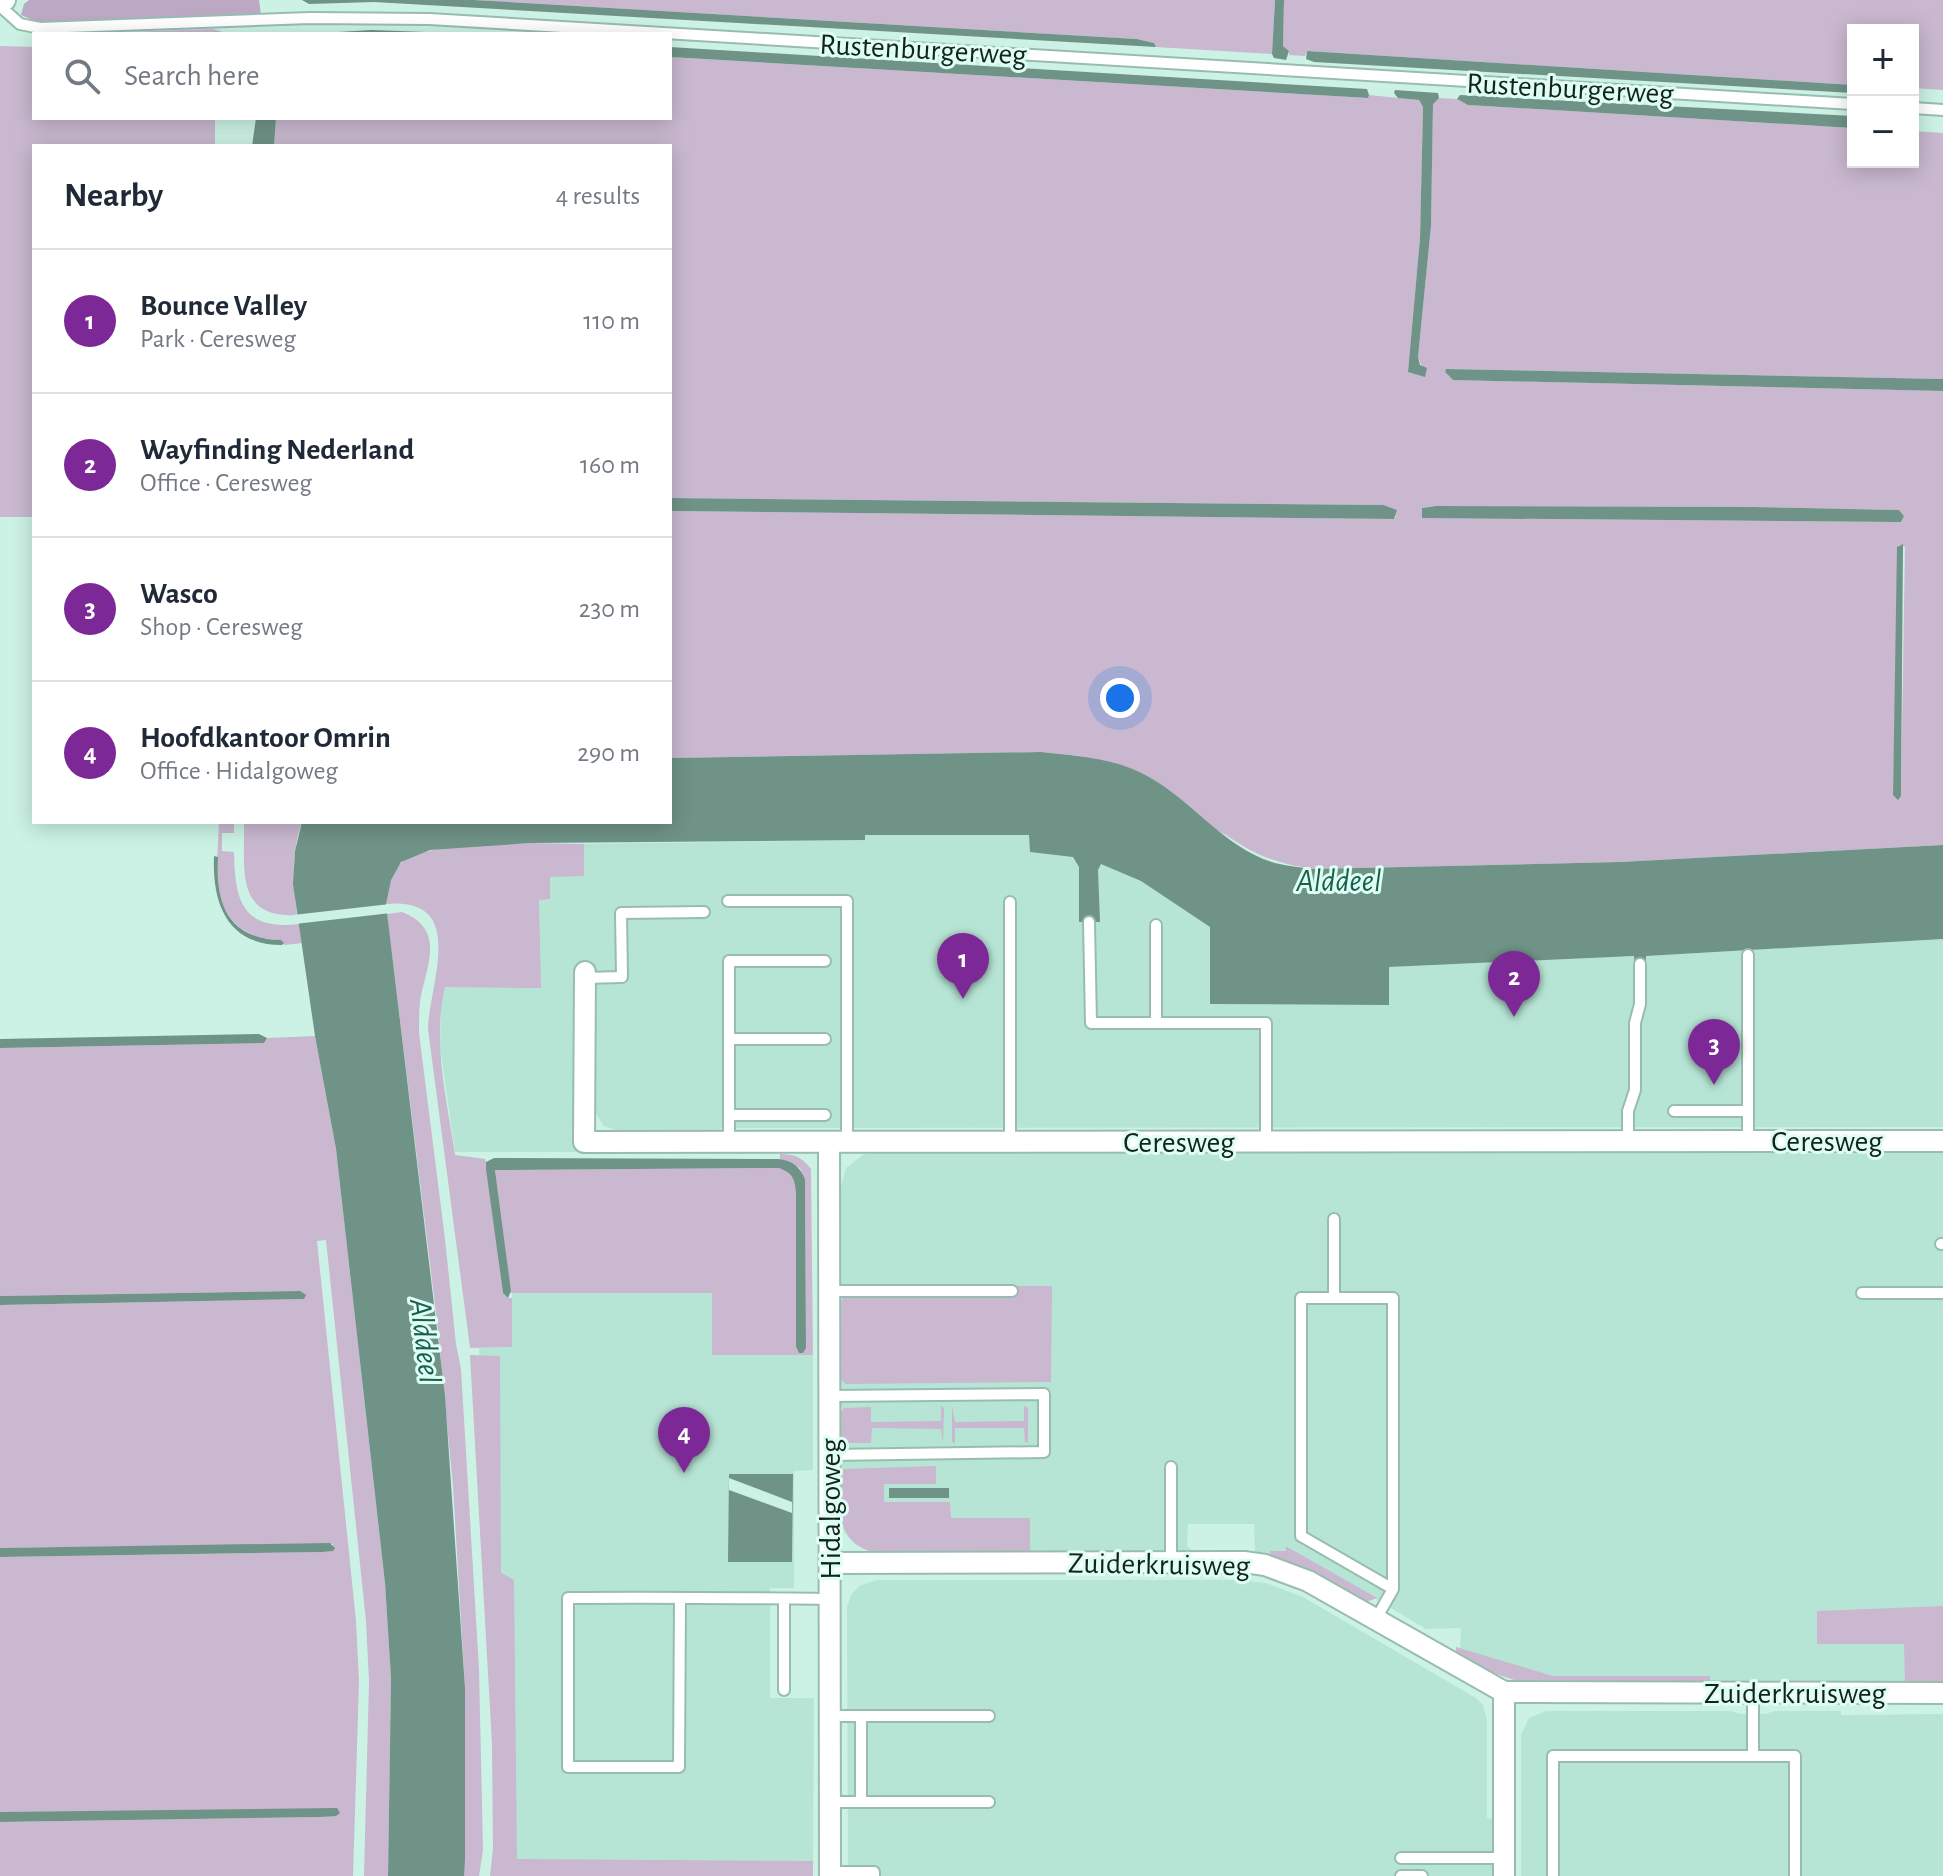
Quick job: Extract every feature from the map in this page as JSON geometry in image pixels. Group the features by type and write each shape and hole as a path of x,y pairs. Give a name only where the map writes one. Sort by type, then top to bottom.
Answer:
{"street":[{"name":"Ceresweg","path":"585,975 584,1142 1943,1141"},
{"name":"Hidalgoweg","path":"830,1874 830,1291 838,1142"},
{"name":"Zuiderkruisweg","path":"830,1563 1244,1562 1265,1565 1308,1581 1504,1692 1943,1693"},
{"path":"1504,1692 1504,1867"}],"lane":[{"name":"Rustenburgerweg","path":"2,3 20,24 40,28 310,18 429,19 647,32"},
{"name":"Rustenburgerweg","path":"672,34 1847,104"},
{"path":"1919,108 1943,110"},
{"path":"728,901 847,901 838,1142"},
{"path":"1010,902 1010,1142"},
{"path":"585,975 622,977 621,913 704,912"},
{"path":"1089,922 1091,1023 1266,1023 1266,1142"},
{"path":"1156,925 1156,1022"},
{"path":"1748,955 1748,1141"},
{"path":"729,1142 729,961 825,961"},
{"path":"1628,1141 1628,1111 1635,1090 1635,1023 1640,1004 1640,964"},
{"path":"729,1039 825,1039"},
{"path":"1674,1111 1748,1111"},
{"path":"729,1115 825,1115"},
{"path":"1334,1219 1334,1298"},
{"path":"830,1291 1012,1291"},
{"path":"1862,1293 1943,1293"},
{"path":"1376,1619 1393,1589 1393,1298 1301,1298 1301,1536 1393,1589"},
{"path":"830,1396 1044,1394 1044,1452 830,1455"},
{"path":"1171,1467 1171,1563"},
{"path":"680,1598 679,1767 568,1767 568,1598 680,1598 830,1599"},
{"path":"784,1599 784,1690"},
{"path":"1753,1693 1753,1756"},
{"path":"830,1716 989,1716"},
{"path":"861,1716 861,1802"},
{"path":"1553,1876 1553,1756 1795,1756 1795,1876"},
{"path":"830,1802 989,1802"},
{"path":"1401,1858 1504,1867"},
{"path":"830,1874 874,1872 874,1876"},
{"path":"1401,1876 1422,1876"}],"shaded area":[{"path":"29,0 259,0 261,15 37,22 21,15 24,4"},
{"path":"474,0 1275,0 1272,54 1156,47 1154,43 1137,39"},
{"path":"1284,0 1943,0 1943,90 1919,88 1919,24 1847,24 1847,85 1307,51 1305,56 1289,55 1283,46"},
{"path":"213,29 223,32 124,32"},
{"path":"0,46 32,47 32,120 215,120 215,144 32,144 32,517 0,517"},
{"path":"672,57 1419,100 1423,107 1420,238 1408,372 1422,367 1418,357 1431,226 1433,103 1439,98 1457,99 1468,105 1847,128 1847,168 1919,168 1919,131 1943,133 1943,379 1446,369 1445,372 1453,380 1943,391 1943,845 1620,862 1312,869 1257,853 1081,756 1041,752 672,758 672,511 1394,519 1396,516 1383,505 672,498 672,144 274,144 276,120 672,120","holes":["1422,508 1899,510 1904,516 1901,522 1424,518","1899,545 1905,547 1901,796 1898,799 1893,795"]},
{"path":"219,824 234,824 234,833 222,833 222,851 234,852 236,884 245,908 253,917 265,922 299,924 302,943 285,945 255,936 237,925 221,900 217,869"},
{"path":"244,824 301,824 294,868 297,915 262,909 247,887"},
{"path":"864,835 1030,835 1030,852 1073,856 1079,867 1098,870 1101,863 1141,881 1210,927 1211,1004 1388,1004 1388,967 1635,956 1635,964 1645,956 1943,939 1943,1127 721,1128 720,1132 622,1132 604,1126 593,1109 594,967 585,966 577,967 577,1152 455,1152 440,1047 448,948 584,844 865,840"},
{"path":"530,843 584,844 584,876 550,877 550,899 539,900 541,988 445,987 441,1008 442,1071 455,1155 485,1159 503,1293 512,1298 512,1347 470,1348 428,1029 437,968 436,928 428,914 412,905 386,904 386,899 394,872 411,856 443,848"},
{"path":"402,912 425,929 430,950 420,1001 419,1033 461,1369 479,1669 483,1850 479,1876 464,1876 465,1688 453,1486 437,1321 387,914"},
{"path":"315,1036 336,1149 385,1583 391,1677 388,1876 364,1876 369,1682 366,1621 326,1240 317,1241 356,1621 359,1682 353,1876 0,1876 0,1822 320,1817 339,1810 0,1812 0,1557 323,1552 333,1551 333,1544 0,1548 0,1305 304,1299 300,1291 0,1296 0,1048 264,1043 267,1038"},
{"path":"1943,1151 1943,1682 1710,1682 1709,1676 1553,1676 1466,1652 1460,1648 1461,1628 1426,1629 1287,1546 1286,1551 1271,1551 1271,1555 1255,1553 1254,1524 1188,1524 1187,1546 1193,1552 874,1552 855,1544 844,1532 841,1518 841,1186 846,1168 864,1154"},
{"path":"780,1154 797,1157 811,1169 813,1355 712,1355 712,1293 511,1293 495,1170 779,1168 788,1171 796,1181 796,1347 799,1353 803,1353 806,1347 805,1179 800,1168 780,1159"},
{"path":"1016,1286 1052,1286 1051,1382 846,1384 841,1380 843,1298 1015,1296"},
{"path":"512,1293 712,1293 712,1355 813,1355 813,1470 794,1471 794,1588 770,1588 770,1698 814,1698 813,1876 501,1876 479,1348 512,1347"},
{"path":"470,1355 500,1356 501,1573 514,1580 517,1859 813,1861 813,1876 490,1876 493,1849 492,1744"},
{"path":"941,1406 944,1408 943,1443 941,1429 872,1428 871,1443 847,1443 841,1438 841,1412 844,1408 871,1407 871,1422 941,1421"},
{"path":"952,1406 955,1422 1024,1421 1024,1406 1028,1408 1028,1442 1025,1443 1024,1428 955,1428 955,1443 952,1442"},
{"path":"936,1466 936,1484 884,1484 884,1502 950,1502 951,1518 1030,1518 1030,1552 874,1552 861,1548 852,1540 845,1531 839,1507 842,1469"},
{"path":"1286,1546 1377,1598 1366,1602 1308,1569 1271,1555 1270,1551 1286,1551"},
{"path":"877,1580 1240,1580 1266,1583 1303,1597 1476,1698 1483,1705 1487,1720 1487,1818 1494,1819 1492,1876 848,1876 847,1607 851,1595 859,1586"},
{"path":"1943,1606 1943,1682 1905,1682 1904,1644 1817,1644 1817,1611"},
{"path":"1456,1647 1553,1676 1710,1676 1710,1682 1514,1680 1456,1654"},
{"path":"1546,1711 1943,1714 1943,1876 1521,1876 1521,1735 1529,1718"}],"water":[{"path":"302,0 474,0 1137,39 1154,43 1156,47 374,2 309,4"},
{"path":"1275,0 1284,0 1283,46 1289,51 1286,60 1274,58 1272,54"},
{"path":"371,30 425,32 338,32"},
{"path":"672,47 1367,89 1368,98 672,57"},
{"path":"1307,51 1847,85 1847,93 1314,62 1306,59"},
{"path":"1395,90 1438,93 1439,98 1433,104 1431,226 1418,357 1420,365 1427,368 1425,377 1408,372 1420,238 1423,107 1419,100 1398,98"},
{"path":"1460,95 1847,116 1847,128 1468,105 1457,99"},
{"path":"256,120 276,120 274,144 252,144"},
{"path":"1446,369 1943,379 1943,391 1453,380 1445,372"},
{"path":"672,498 1383,505 1397,510 1394,519 672,511"},
{"path":"1422,508 1899,510 1904,516 1901,522 1422,518"},
{"path":"1903,544 1901,796 1898,800 1893,795 1897,547"},
{"name":"Alddeel","path":"1041,752 1096,759 1149,777 1225,836 1257,856 1275,863 1312,869 1620,862 1943,845 1943,939 1646,956 1646,964 1635,965 1634,956 1389,967 1389,1005 1210,1004 1210,927 1141,881 1101,864 1098,870 1100,922 1079,922 1079,867 1073,857 1030,852 1029,835 865,835 865,840 530,843 430,850 401,862 391,880 386,904 445,1396 465,1688 465,1860 464,1876 388,1876 391,1678 385,1583 336,1149 315,1036 293,884 295,851 302,824 672,824 672,758"},
{"path":"214,856 218,857 219,889 228,915 248,933 281,940 282,945 248,938 227,918 216,890"},
{"path":"259,1034 267,1038 264,1043 0,1048 0,1039"},
{"path":"494,1158 779,1159 792,1163 805,1179 806,1348 803,1353 799,1353 796,1347 796,1193 794,1180 787,1172 779,1168 495,1170 511,1291 508,1298 503,1293 486,1169 486,1162"},
{"path":"300,1291 306,1295 304,1299 0,1305 0,1296"},
{"path":"729,1474 793,1474 792,1562 728,1562"},
{"path":"889,1488 949,1488 949,1498 889,1498"},
{"path":"330,1543 335,1548 333,1551 323,1552 0,1557 0,1548"},
{"path":"337,1808 340,1813 336,1816 320,1817 0,1822 0,1812"}],"pier":[{"path":"390,904 391,913 295,924 293,915"},
{"path":"729,1478 792,1502 792,1513 729,1490"}],"place":[{"name":"Bounce Valley","path":"963,999"},
{"name":"Wayfinding Nederland","path":"1514,1017"},
{"name":"Wasco","path":"1714,1085"},
{"name":"Hoofdkantoor Omrin","path":"684,1473"}]}
